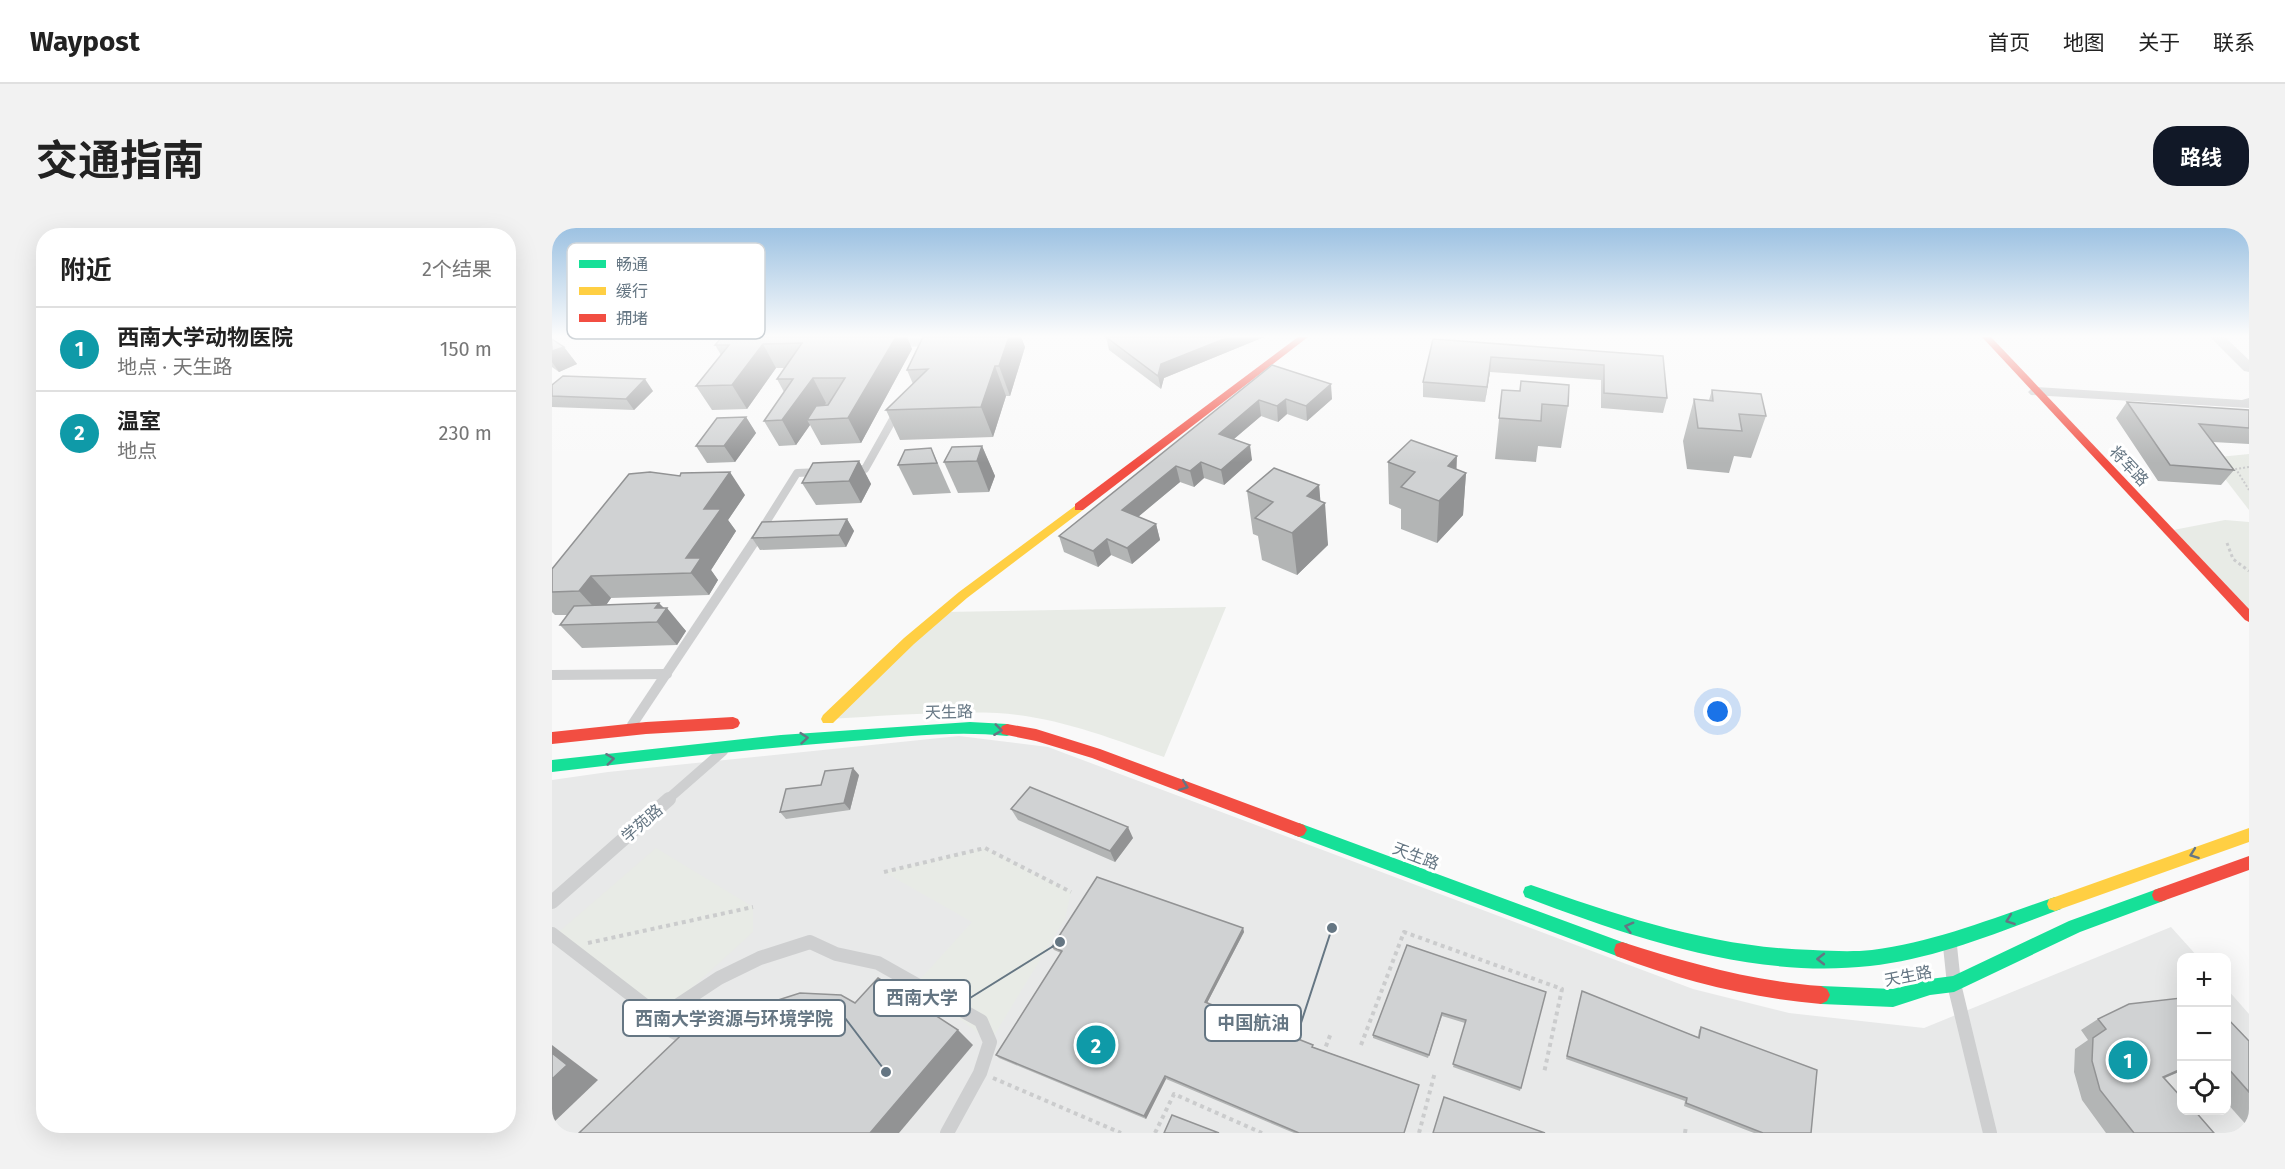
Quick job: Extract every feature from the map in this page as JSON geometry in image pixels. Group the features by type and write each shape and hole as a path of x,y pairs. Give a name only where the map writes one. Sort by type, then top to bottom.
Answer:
{"main road":[{"path":"850,718 822,719 963,595 1247,379"},
{"name":"将军路","path":"2024,379 2249,617"},
{"name":"天生路","path":"926,715 978,713"},
{"path":"552,738 629,730 748,723"},
{"name":"天生路","path":"552,766 731,744 945,728 992,728 1036,735 1095,753 1608,946 1709,978 1801,994 1893,998 1930,987 1953,984 2075,926 2249,863"},
{"name":"天生路","path":"1516,887 1615,923 1717,950 1792,959 1874,958 1951,941 2249,834"}],"street":[{"path":"2036,392 2244,405 2249,403"},
{"path":"660,1017 681,1036"}],"lane":[{"path":"843,471 865,470 904,401"},
{"path":"629,730 728,584 797,473 831,471"},
{"path":"552,675 667,674"},
{"name":"学苑路","path":"552,902 731,744"},
{"path":"552,934 660,1017 719,978 759,958 810,942 836,954 878,963 981,1021 990,1042 980,1072 947,1133"},
{"path":"1951,941 1949,954 1953,984 1990,1133"}],"path":[{"path":"2248,488 2236,469 2249,467"},
{"path":"2227,543 2233,559 2249,571"},
{"path":"884,872 985,848 1071,892"},
{"path":"569,947 753,907"},
{"path":"1361,1045 1404,932 1562,989 1544,1072"},
{"path":"1323,1055 1331,1033"},
{"path":"980,1072 1121,1133"},
{"path":"1419,1133 1435,1072"},
{"path":"1155,1133 1174,1094 1262,1133"},
{"path":"1685,1133 1686,1126"}],"shaded area":[{"path":"2249,454 2249,510 2209,458"},
{"path":"2225,520 2249,522 2249,617 2168,531"},
{"path":"1226,607 1164,757 1082,729 1019,715 955,713 828,719 944,612"},
{"path":"959,736 1048,747 1693,989 1789,1013 1924,1028 2171,927 2194,953 2177,953 2177,1115 2231,1115 2231,994 2249,1014 2249,1133 552,1133 552,780 608,772"},
{"path":"656,848 753,907 753,932 660,1017 554,936"},
{"path":"985,848 1071,892 1065,919 990,1042 915,985 972,922 884,872"}],"building":[{"path":"559,379 645,379 626,399 552,396 552,385"},
{"path":"701,379 736,379 732,385 696,386"},
{"path":"793,379 812,379 782,420 764,421"},
{"path":"844,379 871,379 848,418 807,420 816,406 828,405"},
{"path":"918,379 990,379 981,407 886,410"},
{"path":"1254,379 1316,379 1331,384 1306,406 1286,399 1277,406 1259,400 1219,434 1250,445 1221,470 1201,462 1190,471 1176,466 1122,510 1156,524 1127,548 1107,539 1093,551 1059,536"},
{"path":"1424,379 1488,379 1487,387 1423,382"},
{"path":"1604,379 1665,379 1667,398 1604,393"},
{"path":"1521,381 1569,385 1568,406 1542,404 1541,421 1499,418 1502,390 1520,391"},
{"path":"1712,390 1761,394 1766,416 1739,414 1742,431 1698,428 1694,399 1713,401"},
{"path":"2127,402 2249,410 2249,428 2199,424 2234,470 2170,465"},
{"path":"746,417 724,446 696,446 717,418"},
{"path":"1411,440 1457,456 1448,466 1466,473 1439,501 1401,487 1415,472 1388,462"},
{"path":"982,446 977,461 944,462 952,447"},
{"path":"931,448 937,463 898,465 905,450"},
{"path":"859,461 849,481 802,483 813,463"},
{"path":"1274,468 1319,485 1307,496 1325,503 1292,533 1255,518 1273,502 1247,491"},
{"path":"650,472 680,476 681,473 730,472 704,509 721,509 686,558 701,558 691,573 591,576 579,591 552,592 552,569 629,474"},
{"path":"847,519 839,535 752,538 762,522"},
{"path":"659,603 655,608 667,608 657,622 560,625 574,606"},
{"path":"853,768 844,803 780,812 786,789 821,785 825,771"},
{"path":"1030,787 1128,827 1110,851 1011,809"},
{"path":"1097,877 1243,928 1205,1002 1313,1045 1312,1047 1419,1085 1404,1133 1299,1133 1165,1076 1144,1116 996,1055 1062,951 1052,947"},
{"path":"1407,945 1546,992 1521,1088 1453,1064 1466,1020 1442,1013 1429,1055 1373,1035"},
{"path":"878,978 958,1030 870,1133 579,1133 698,1019 722,1036 772,1002 800,993 841,995 855,1003"},
{"path":"1582,991 1699,1038 1701,1027 1817,1070 1811,1133 1763,1133 1686,1103 1687,1098 1567,1056"},
{"path":"2177,998 2177,1071 2163,1077 2177,1093 2177,1115 2198,1115 2214,1133 2134,1133 2100,1090 2092,1061 2093,1038 2106,1029 2098,1019 2129,1004"},
{"path":"2231,1022 2249,1041 2249,1092 2231,1072"},
{"path":"552,1053 567,1065 552,1079"},
{"path":"1444,1097 1545,1133 1433,1133"},
{"path":"1172,1115 1219,1133 1164,1133"}],"traffic: fast":[{"path":"552,766 743,745 913,730 951,727 1007,730"},
{"path":"1299,830 1622,950"},
{"path":"1531,892 1639,929 1676,939 1750,954 1827,959 1871,958 1900,953 1967,935 2055,904"},
{"path":"1821,995 1893,998 1930,987 1954,984 2075,926 2160,895"}],"traffic: slow":[{"path":"828,719 909,641 963,595 1079,507"},
{"path":"2055,904 2249,835"}],"traffic: jam":[{"path":"1079,507 1247,379"},
{"path":"2026,379 2249,617"},
{"path":"552,738 646,728 733,723"},
{"path":"1007,730 1036,735 1095,753 1299,830"},
{"path":"2160,895 2249,863"},
{"path":"1622,950 1695,973 1745,985 1821,995"}],"place":[{"name":"中国航油","path":"1332,928"},
{"name":"西南大学","path":"1060,942"},
{"name":"温室","path":"1096,1045"},
{"name":"西南大学动物医院","path":"2128,1060"},
{"name":"西南大学资源与环境学院","path":"886,1072"}]}
